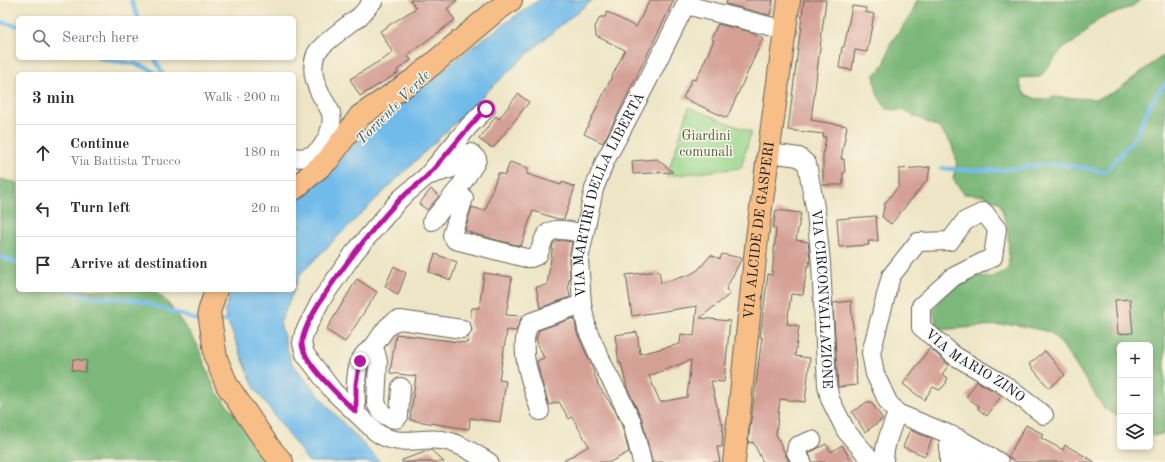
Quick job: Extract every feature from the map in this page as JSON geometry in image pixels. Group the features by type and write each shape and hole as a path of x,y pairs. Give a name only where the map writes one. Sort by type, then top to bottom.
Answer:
{"main road":[{"path":"296,187 328,160 360,116 416,78 510,0"},
{"name":"VIA ALCIDE DE GASPERI","path":"734,462 757,238 790,0"},
{"path":"215,292 209,312 216,358 227,385 269,447 282,462"}],"street":[{"path":"296,157 307,157 314,153 328,135 332,123 330,112 315,83 313,61 317,51 360,15 374,0"},
{"path":"687,2 785,30"},
{"name":"VIA MARTIRI DELLA LIBERTÀ","path":"638,460 632,422 606,371 588,329 582,304 579,259 594,189 605,161 687,2"},
{"path":"486,109 469,126 427,176 400,199 354,253 320,300 304,333 302,343 305,354 333,391 376,432 388,439 402,442 442,440 467,449 489,462"},
{"path":"427,176 450,169 468,153 471,153 477,159 459,188 432,221"},
{"name":"VIA CIRCONVALLAZIONE","path":"769,153 799,157 807,164 816,213 820,249 827,385 830,399 846,431 873,462"},
{"path":"464,198 452,235 454,240 507,254 531,258 538,254 544,238 550,231 555,230 584,234"},
{"name":"VIA MARIO ZINO","path":"897,413 888,402 878,382 871,353 891,276 918,242 950,241 966,221 984,212 997,229 993,257 953,277 921,306 920,327 955,356 1003,384 1044,416"},
{"path":"540,411 526,362 526,332 531,322 582,304"},
{"path":"356,412 356,384 360,361 364,354 376,343 381,334 396,320 462,329"},
{"path":"370,350 376,354 378,362 376,403 378,408 386,416 396,419 399,416 401,387"},
{"path":"884,462 884,452 897,413 951,435 999,462"},
{"path":"951,435 949,442 949,458 961,456 973,462"},
{"path":"802,462 796,452 797,446 812,440"}],"green space":[{"path":"917,0 1141,0 1131,7 1100,18 1073,43 1063,48 1040,77 1019,78 1021,87 1025,94 1034,98 1043,100 1054,97 1097,99 1116,91 1165,54 1165,303 1161,313 1165,333 1165,433 1153,436 1153,342 1117,342 1117,416 1104,408 1063,346 1050,332 1013,324 938,330 933,311 943,295 974,276 993,277 1009,269 1008,231 1000,203 983,195 964,194 953,179 957,161 951,143 939,128 904,111 886,109 877,94 874,76 885,63 890,44 912,13"},
{"name":"Giardini comunali","path":"689,107 751,132 741,168 667,176"},
{"path":"0,179 16,183 16,292 156,292 168,303 196,342 215,390 273,462 0,462"}],"water":[{"path":"539,0 593,0 557,28 490,89 300,274 296,284 296,201 384,116 480,41"},
{"path":"231,292 293,292 280,323 291,362 330,409 380,462 309,462 254,387 224,312"}],"building":[{"path":"410,0 457,0 447,9 455,20 407,55 411,60 397,70 398,73 360,96 350,79 393,53 380,31 416,8"},
{"path":"650,0 674,0 603,143 584,134 625,50 596,36 595,27 600,17 605,17 607,12 636,27"},
{"path":"727,0 773,0 770,15 726,4"},
{"path":"804,0 826,0 811,120 847,126 841,159 844,159 845,172 843,173 843,185 823,185 823,155 826,137 823,137 824,134 788,130"},
{"path":"852,6 866,8 865,12 874,14 867,52 855,50 852,70 839,68 842,47 844,47"},
{"path":"718,24 751,32 763,38 727,118 683,98 692,79 696,80 714,40 711,39"},
{"path":"518,94 529,102 494,147 490,147 479,139 496,116 499,119"},
{"path":"657,159 673,172 633,174 632,161"},
{"path":"510,162 528,168 527,174 561,185 562,182 575,187 564,219 558,219 533,211 521,246 474,234 465,230 472,207 485,211 498,173 505,175"},
{"path":"930,167 928,179 891,224 882,217 885,203 899,186 899,169"},
{"path":"431,189 439,196 427,210 419,204"},
{"path":"776,210 801,213 796,240 808,242 810,258 809,266 807,266 803,295 791,294 787,324 799,326 795,356 810,358 805,402 780,399 776,434 789,462 763,462 753,442 748,443 762,337 760,337 768,274 772,275 776,229 773,228"},
{"path":"876,216 878,241 868,241 869,245 839,247 837,219"},
{"path":"562,240 572,242 569,259 570,276 568,285 570,297 540,308 536,287 547,285 553,244 556,241"},
{"path":"435,254 457,262 451,280 429,272"},
{"path":"722,254 742,258 726,289 730,294 700,318 730,321 724,382 711,381 721,423 723,423 722,447 717,447 720,462 652,462 642,419 627,388 621,363 619,364 615,335 637,332 640,354 680,344 681,334 694,336 697,306 632,316 626,275 659,271 661,283 689,275 698,270 711,255 720,259","holes":["691,360 687,397 660,402 649,376"]},
{"path":"394,266 406,273 398,295 385,286"},
{"path":"484,273 512,277 506,315 522,316 516,331 507,330 499,380 506,381 500,422 470,418 469,429 410,420 416,376 390,373 396,334 467,343 468,337 472,330 470,323 472,308 479,308"},
{"path":"357,279 377,292 345,342 326,330"},
{"path":"1130,299 1133,333 1118,334 1115,300"},
{"path":"851,301 857,385 838,387 833,303"},
{"path":"574,318 577,333 591,364 598,385 615,410 622,426 629,452 610,462 562,462 589,446 572,417 569,419 559,402 549,405 540,375 537,361 544,358 536,340 539,330"},
{"path":"930,348 949,365 942,374 948,378 946,381 947,382 939,390 933,387 924,400 903,384"},
{"path":"1045,351 1065,375 1049,388 1029,364"},
{"path":"73,359 87,361 85,372 72,370"},
{"path":"977,381 1001,396 987,416 978,409 979,406 966,397"},
{"path":"867,402 871,402 883,419 865,432 852,412"},
{"path":"1026,425 1043,434 1041,438 1063,450 1065,445 1095,462 1016,462 1008,457"},
{"path":"910,430 932,439 925,456 903,447"},
{"path":"826,444 831,452 842,445 852,462 812,462 809,453"},
{"path":"431,450 444,462 402,462 402,460"}],"waterway":[{"path":"131,0 137,16"},
{"path":"0,22 16,26"},
{"path":"109,60 137,65 154,72"},
{"path":"155,60 162,72"},
{"path":"941,168 961,170 1004,170 1046,164 1068,165 1105,172 1137,135 1149,106 1165,83"},
{"path":"0,257 16,262"},
{"path":"72,292 76,295 137,300 204,321"},
{"path":"217,321 232,321"}],"route":[{"path":"360,361 356,384 356,412 333,391 305,354 303,349 302,343 304,333 320,300 354,253 400,199 427,176 469,126 486,109"}],"water label":[{"name":"Torrente Verde","path":"394,108"}]}
